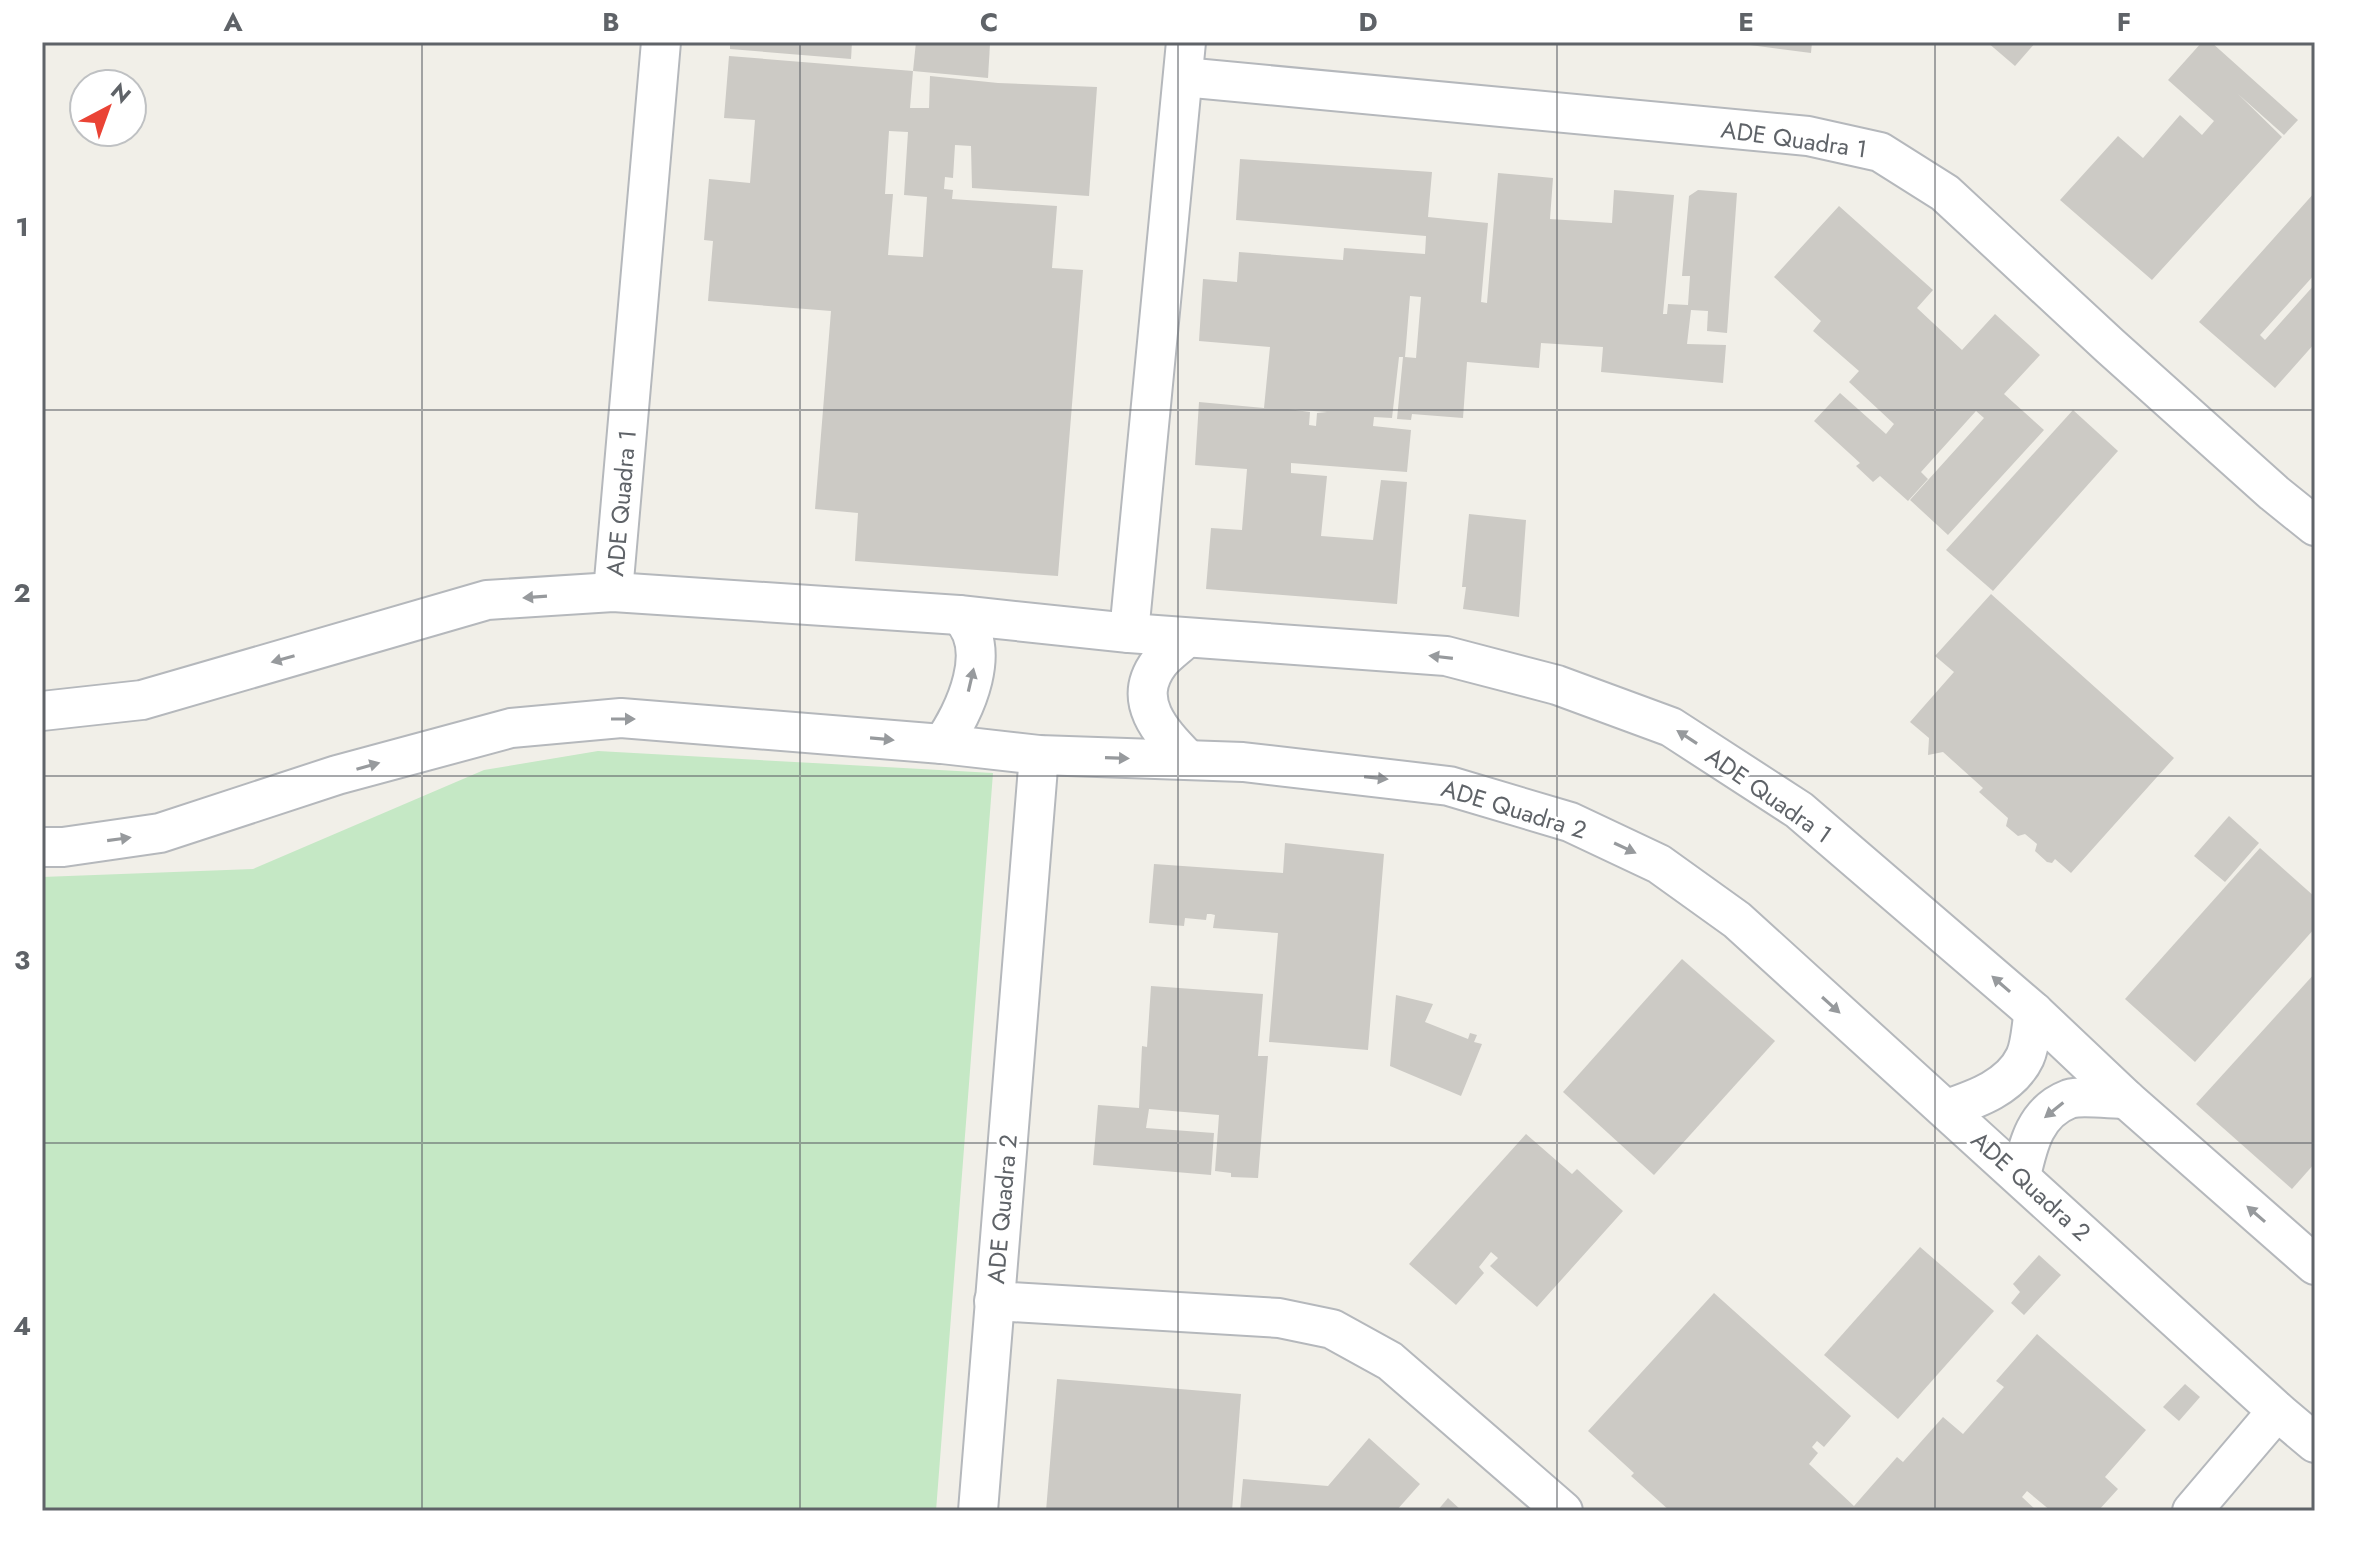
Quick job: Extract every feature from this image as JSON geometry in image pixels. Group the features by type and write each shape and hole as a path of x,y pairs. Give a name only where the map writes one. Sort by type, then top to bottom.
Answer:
{"street":[{"name":"ADE Quadra 1","path":"661,42 613,592 959,615 1186,638 1446,656 1557,685 1671,727 1799,810 2034,1012 2126,1099 2315,1265"},
{"name":"ADE Quadra 1","path":"1129,633 1184,59 1808,136 1880,152 1945,193 2110,346 2315,526"},
{"path":"42,711 142,700 487,600 613,592"},
{"path":"942,744 956,725 974,675 974,640 968,623 959,615"},
{"path":"1186,638 1159,663 1150,680 1148,702 1158,729 1188,760"},
{"path":"42,847 63,847 160,833 337,775 511,728 621,718 942,744 1039,755"},
{"name":"ADE Quadra 2","path":"978,1511 1039,755 1243,762 1449,786 1570,822 1659,864 1737,920 2315,1443"},
{"path":"1947,1109 1982,1097 2007,1079 2026,1056 2034,1012"},
{"path":"2021,1176 2031,1135 2049,1111 2071,1098 2126,1099"},
{"name":"ADE Quadra 2","path":"994,1301 1279,1318 1332,1329 1390,1361 1563,1511"},
{"path":"2192,1511 2277,1411"}],"green space":[{"path":"598,751 993,773 936,1511 42,1511 42,877 253,869 484,770"}],"building":[{"path":"730,42 852,42 851,59 730,49"},
{"path":"916,42 990,44 988,78 913,71"},
{"path":"1750,42 1812,42 1811,53 1750,45"},
{"path":"1987,42 2036,42 2015,66"},
{"path":"2202,42 2211,42 2298,120 2284,135 2238,94 2282,137 2152,280 2060,200 2118,136 2143,158 2180,115 2202,135 2214,121 2168,80"},
{"path":"729,56 913,71 910,108 929,108 930,76 998,83 1097,87 1089,196 972,188 971,146 955,145 953,178 945,177 944,189 953,190 952,199 1057,206 1052,268 1083,270 1058,576 855,561 858,513 815,509 831,311 708,301 713,241 704,240 709,179 750,183 755,120 724,118","holes":["889,131 908,132 904,195 927,197 923,257 888,255 893,194 885,194"]},
{"path":"1240,159 1432,172 1428,217 1488,223 1481,302 1487,303 1498,173 1553,178 1550,219 1612,223 1614,190 1674,195 1663,314 1667,314 1668,304 1688,305 1690,276 1682,276 1689,196 1698,190 1737,193 1727,333 1707,331 1708,311 1691,310 1687,344 1726,345 1723,383 1601,372 1603,347 1541,343 1539,368 1467,362 1463,418 1412,414 1411,420 1397,419 1403,357 1399,357 1392,418 1374,417 1373,426 1411,430 1407,472 1291,463 1291,473 1327,476 1321,536 1373,540 1381,480 1407,482 1397,604 1206,589 1211,528 1242,530 1247,469 1195,465 1199,402 1264,408 1270,347 1199,341 1203,279 1237,282 1239,252 1343,260 1344,248 1425,254 1426,236 1236,220","holes":["1410,296 1421,297 1416,358 1405,357","1288,409 1327,412 1317,413 1316,426 1309,425 1310,412"]},
{"path":"2315,192 2315,274 2260,335 2265,340 2315,284 2315,343 2275,388 2199,322"},
{"path":"1839,206 1933,290 1917,308 1962,350 1995,314 2040,355 2004,394 2044,430 1948,535 1910,500 1984,418 1976,411 1921,472 1928,479 1908,501 1880,476 1873,482 1856,466 1860,463 1814,421 1840,393 1886,434 1894,424 1849,382 1859,371 1813,331 1821,321 1774,277"},
{"path":"2073,410 2118,451 1993,591 1946,550"},
{"path":"1469,514 1526,520 1519,617 1463,609"},
{"path":"1991,594 2174,758 2071,873 2055,859 2052,863 2047,862 2035,851 2037,844 2025,834 2018,836 2006,826 2008,818 1979,792 1983,788 1943,752 1928,755 1929,738 1910,722 1954,672 1935,656"},
{"path":"2229,816 2259,843 2225,882 2194,856"},
{"path":"1285,843 1384,854 1368,1050 1269,1042 1278,933 1213,928 1215,915 1211,914 1207,914 1206,920 1185,918 1184,926 1149,923 1154,864 1283,873"},
{"path":"2260,848 2315,897 2315,928 2195,1062 2125,999"},
{"path":"1682,959 1775,1041 1654,1175 1563,1092"},
{"path":"2315,973 2315,1163 2292,1189 2196,1104"},
{"path":"1151,986 1263,994 1258,1056 1268,1056 1258,1178 1231,1177 1231,1173 1215,1171 1219,1115 1149,1109 1146,1128 1214,1133 1211,1175 1093,1165 1098,1105 1139,1108 1142,1046 1147,1047"},
{"path":"1396,995 1433,1004 1425,1022 1468,1039 1470,1033 1477,1035 1474,1042 1482,1044 1461,1096 1390,1066"},
{"path":"1526,1134 1572,1174 1577,1169 1623,1211 1537,1307 1490,1266 1498,1258 1491,1252 1479,1267 1484,1273 1456,1305 1409,1264"},
{"path":"1920,1247 1994,1311 1898,1419 1824,1355"},
{"path":"2039,1255 2061,1275 2024,1315 2011,1303 2020,1292 2013,1284"},
{"path":"1714,1293 1851,1416 1824,1447 1817,1441 1812,1447 1818,1453 1809,1464 1854,1506 1897,1457 1903,1462 1943,1417 1963,1434 2004,1387 1996,1381 2037,1334 2146,1430 2105,1477 2118,1489 2098,1511 2051,1511 2027,1491 2022,1497 2037,1511 1670,1511 1588,1431"},
{"path":"1057,1379 1241,1394 1232,1511 1046,1511"},
{"path":"2185,1384 2200,1397 2179,1421 2163,1407"},
{"path":"1369,1438 1420,1484 1396,1511 1240,1511 1243,1479 1328,1486"},
{"path":"1448,1498 1462,1511 1437,1511"}]}
